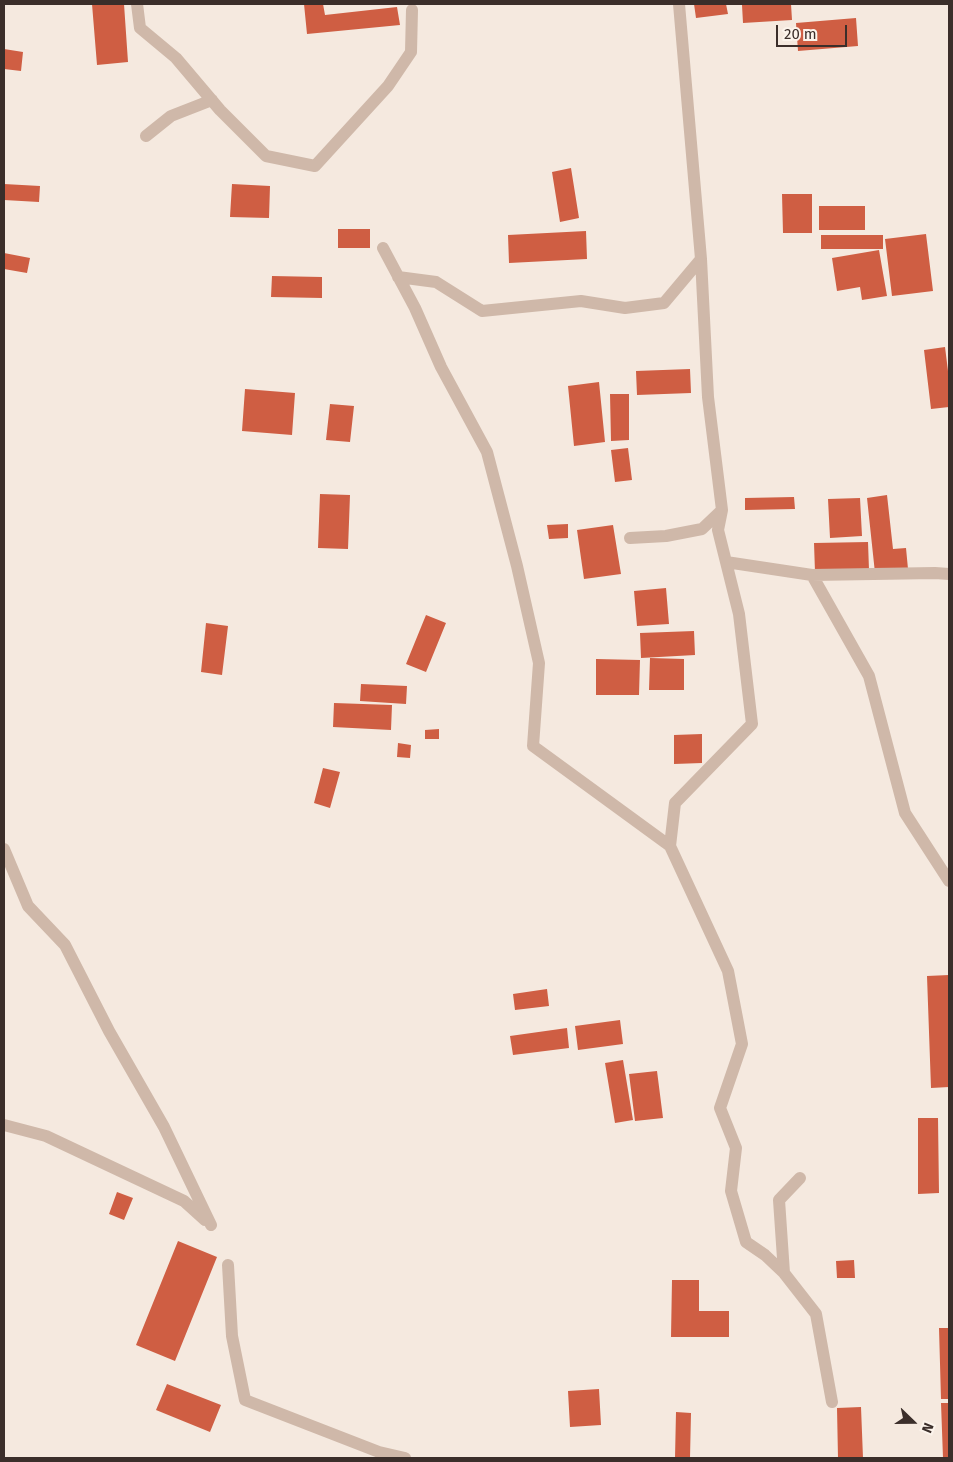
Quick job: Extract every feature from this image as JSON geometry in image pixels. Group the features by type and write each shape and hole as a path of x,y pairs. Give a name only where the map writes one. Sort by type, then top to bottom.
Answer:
{"street":[{"path":"137,4 140,28 176,58 212,100 266,156 315,166 388,86 411,52 412,10"},
{"path":"670,846 674,803 752,724 739,614 718,530 722,510 708,397 701,259 679,4"},
{"path":"146,136 172,116 212,100"},
{"path":"384,248 415,308 441,367 487,452 540,663 533,746 670,846 728,971 742,1044 720,1108 736,1148 731,1191 746,1242 765,1255 784,1273 816,1314 832,1402"},
{"path":"398,277 436,282 482,311 581,301 625,308 664,303 701,259"},
{"path":"630,538 666,536 702,529 722,510"},
{"path":"726,562 812,575 935,572 949,574"},
{"path":"812,575 869,676 905,813 949,881"},
{"path":"4,849 28,906 65,945 109,1031 164,1127 211,1225 184,1201 46,1136 4,1124"},
{"path":"784,1273 779,1200 800,1178"},
{"path":"228,1264 232,1336 245,1400 379,1452 405,1458"}],"building":[{"path":"92,4 124,4 128,62 97,65"},
{"path":"304,4 323,4 325,15 397,7 400,25 307,34"},
{"path":"694,4 726,4 728,14 696,18"},
{"path":"791,4 792,20 743,23 742,5"},
{"path":"856,18 858,46 798,51 796,23"},
{"path":"4,49 23,52 21,71 4,69"},
{"path":"571,168 579,218 560,222 552,172"},
{"path":"4,184 40,186 39,202 4,200"},
{"path":"232,184 270,186 269,218 230,217"},
{"path":"782,194 812,194 812,233 783,233"},
{"path":"819,206 865,206 865,230 819,230"},
{"path":"338,229 370,229 370,248 338,248"},
{"path":"586,231 587,259 509,263 508,235"},
{"path":"926,234 933,291 892,296 885,239"},
{"path":"821,235 883,235 883,249 821,249"},
{"path":"879,250 887,296 862,300 860,287 837,291 832,258"},
{"path":"4,253 30,258 27,273 4,269"},
{"path":"272,276 322,277 322,298 271,297"},
{"path":"945,347 949,379 949,407 931,409 924,350"},
{"path":"690,369 691,393 637,395 636,371"},
{"path":"599,382 605,442 574,446 568,386"},
{"path":"245,389 295,393 292,435 242,431"},
{"path":"610,394 629,394 629,440 611,441"},
{"path":"330,404 354,406 350,442 326,440"},
{"path":"628,448 632,480 615,482 611,450"},
{"path":"320,494 350,495 348,549 318,548"},
{"path":"887,495 893,549 906,548 908,569 875,573 867,498"},
{"path":"794,497 795,509 745,510 745,498"},
{"path":"860,498 862,536 830,538 828,499"},
{"path":"568,524 568,538 549,539 547,525"},
{"path":"613,525 621,574 584,579 577,530"},
{"path":"868,542 869,570 815,572 814,543"},
{"path":"666,588 669,624 637,626 634,591"},
{"path":"426,615 446,623 426,672 406,664"},
{"path":"206,623 228,626 222,675 201,672"},
{"path":"694,631 695,655 641,658 640,633"},
{"path":"650,658 684,659 684,690 649,690"},
{"path":"596,659 640,660 639,695 596,695"},
{"path":"361,684 407,686 406,704 360,701"},
{"path":"334,703 392,705 391,730 333,727"},
{"path":"439,729 439,739 425,739 425,730"},
{"path":"702,734 702,763 674,764 674,735"},
{"path":"398,743 411,745 410,758 397,757"},
{"path":"323,768 340,772 330,808 314,803"},
{"path":"949,975 949,1087 931,1088 927,976"},
{"path":"547,989 549,1006 515,1010 513,994"},
{"path":"620,1020 623,1044 578,1050 575,1026"},
{"path":"567,1028 569,1048 513,1055 510,1036"},
{"path":"623,1060 633,1120 615,1123 605,1063"},
{"path":"657,1071 663,1118 635,1121 629,1074"},
{"path":"918,1118 938,1118 939,1193 918,1194"},
{"path":"117,1192 133,1198 124,1220 109,1214"},
{"path":"178,1241 217,1257 175,1361 136,1345"},
{"path":"854,1260 855,1278 837,1278 836,1261"},
{"path":"672,1280 699,1280 699,1311 729,1311 729,1337 671,1337"},
{"path":"939,1328 949,1328 949,1399 941,1399"},
{"path":"167,1384 221,1405 210,1432 156,1410"},
{"path":"599,1389 601,1425 570,1427 568,1391"},
{"path":"941,1403 949,1403 949,1458 943,1458"},
{"path":"861,1407 863,1458 838,1458 837,1408"},
{"path":"676,1412 691,1413 690,1458 675,1458"}]}
